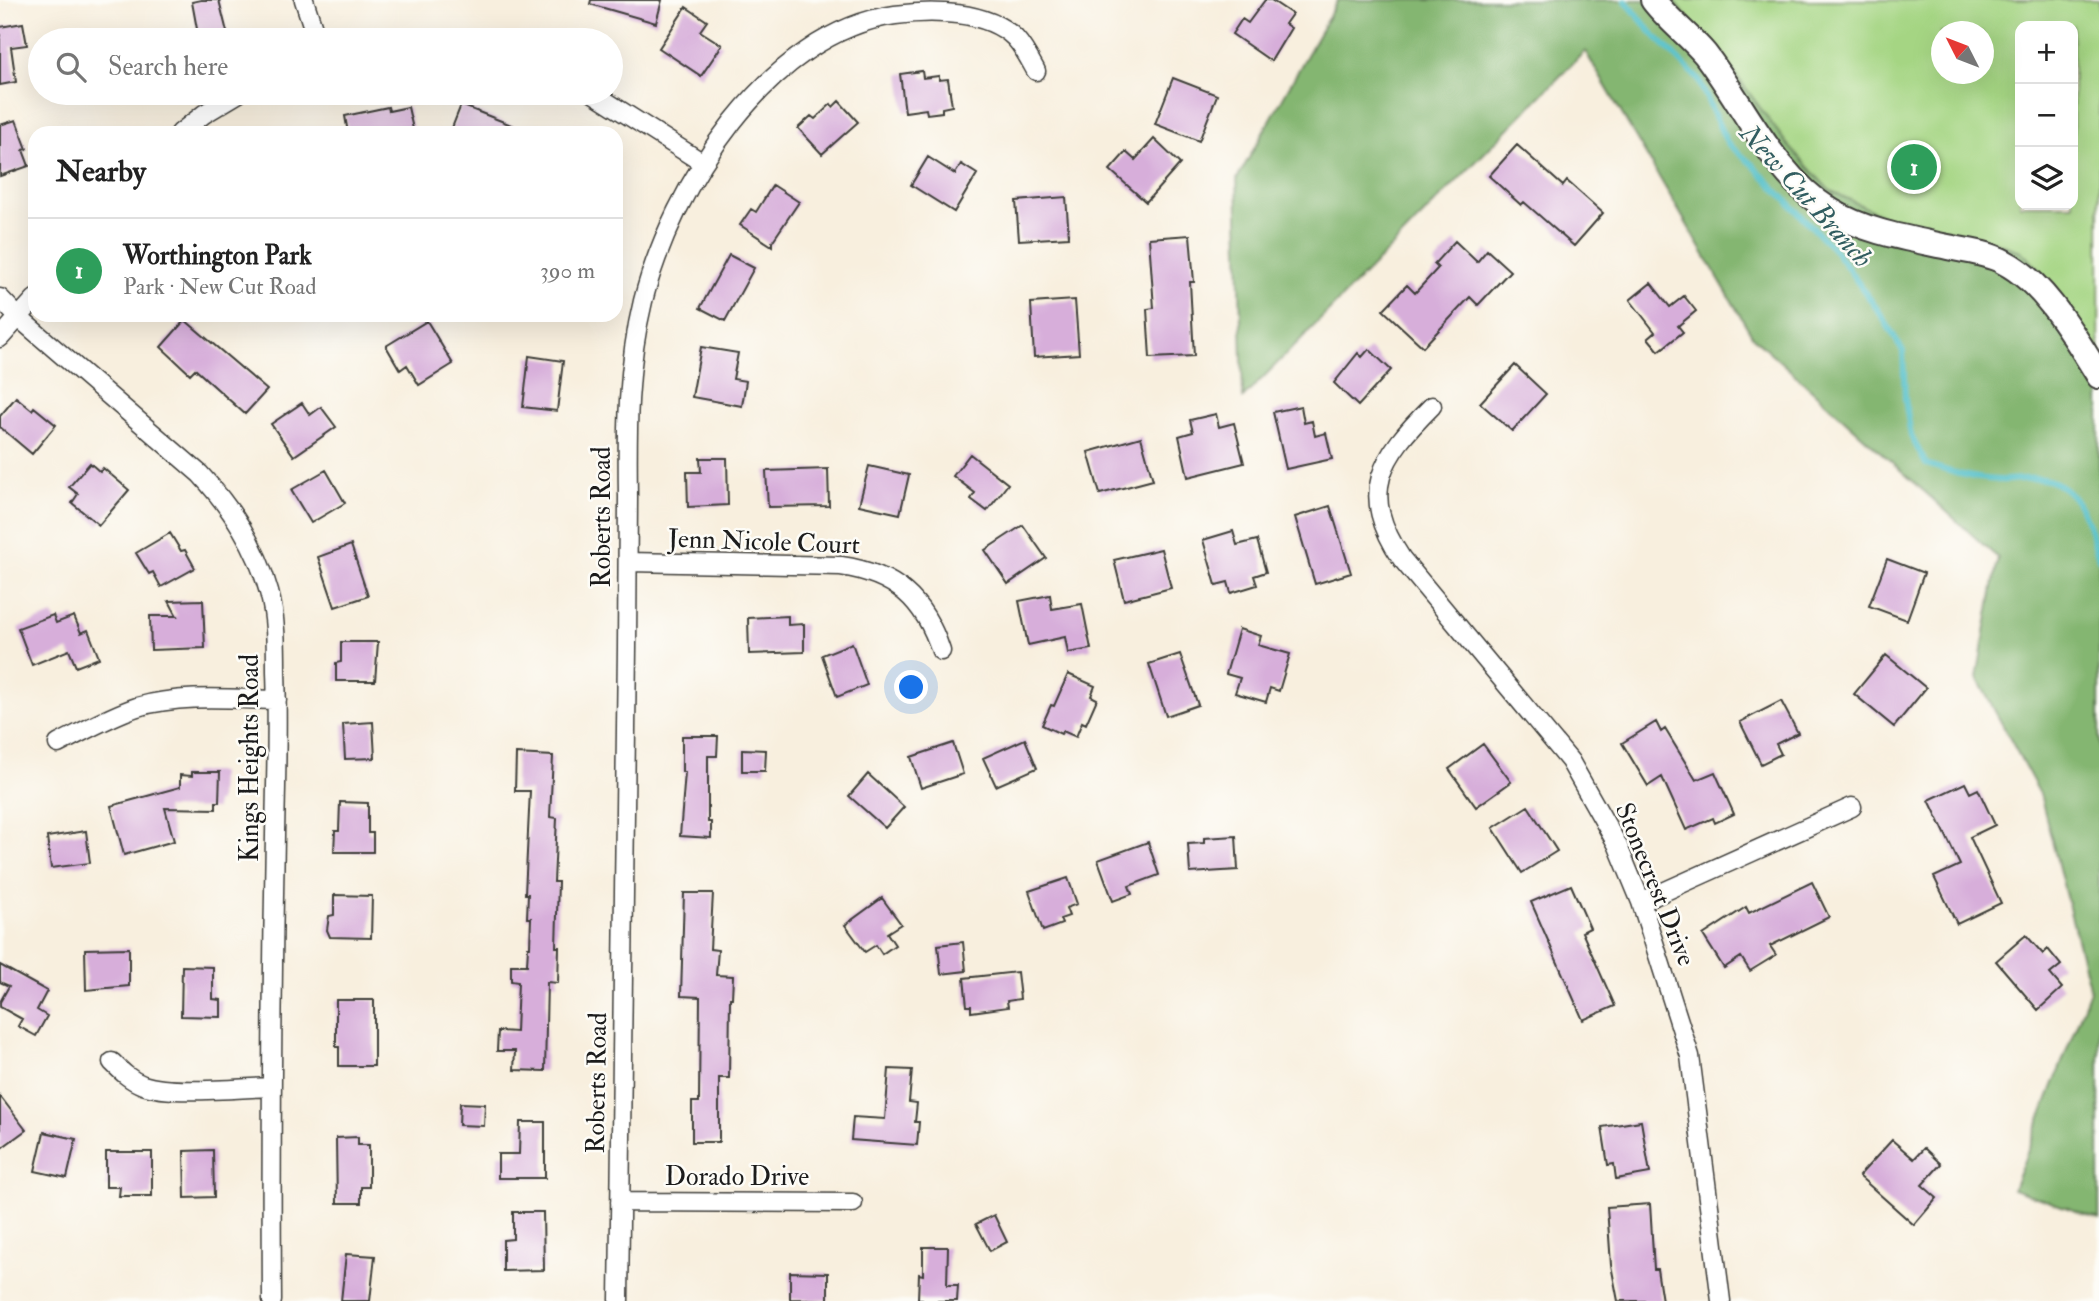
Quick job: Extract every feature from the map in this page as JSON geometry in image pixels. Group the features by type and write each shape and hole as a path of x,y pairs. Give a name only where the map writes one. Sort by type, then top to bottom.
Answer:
{"street":[{"path":"304,0 313,28"},
{"path":"1653,0 1704,53 1784,168 1810,196 1832,211 1859,224 2003,261 2024,275 2043,296 2071,331 2099,376"},
{"name":"Roberts Road","path":"619,1301 628,562 627,408 633,346 656,257 677,208 703,163 754,98 793,60 820,40 845,28 883,16 922,11 950,12 1003,29 1015,38 1037,71"},
{"path":"189,126 219,105"},
{"path":"612,105 703,163"},
{"name":"Kings Heights Road","path":"0,298 19,318 200,474 225,501 259,560 270,594 275,635 277,700 271,1087 272,1301"},
{"path":"0,338 28,307"},
{"name":"Stonecrest Drive","path":"1432,406 1391,452 1383,469 1378,491 1380,516 1389,540 1402,559 1570,761 1617,844 1641,902 1690,1056 1721,1301"},
{"name":"Jenn Nicole Court","path":"628,562 841,566 866,570 891,582 912,598 933,626 941,651"},
{"path":"58,744 113,717 151,705 192,698 277,700"},
{"path":"1641,902 1852,807"},
{"path":"112,1062 128,1078 145,1086 170,1089 271,1087"},
{"name":"Dorado Drive","path":"620,1202 853,1203"}],"green space":[{"path":"1338,0 1673,0 1733,71 1787,144 1829,190 1889,219 1969,234 2021,251 2048,279 2099,360 2099,1219 2013,1189 2090,990 2040,794 1977,678 1998,558 1753,337 1585,51 1243,398 1237,179"},
{"path":"1673,0 2099,0 2099,360 2021,251 1969,234 1889,219 1829,190 1787,145"}],"building":[{"path":"219,0 226,28 197,28 192,2"},
{"path":"591,0 662,0 656,23 590,4"},
{"path":"1265,0 1271,0 1292,14 1285,24 1291,28 1271,61 1232,34 1242,19 1248,23"},
{"path":"686,7 707,21 700,31 722,45 701,76 659,48"},
{"path":"23,23 27,45 11,47 16,82 0,85 0,27"},
{"path":"922,71 923,78 939,76 939,80 948,79 952,106 942,108 942,112 927,114 926,109 905,112 900,74"},
{"path":"1173,78 1217,95 1199,141 1155,124"},
{"path":"839,101 858,122 822,154 798,128 811,116 815,119 831,104 833,107"},
{"path":"461,105 514,126 453,126"},
{"path":"388,107 389,111 408,107 412,126 347,126 345,116"},
{"path":"16,120 27,149 23,150 28,166 0,176 0,125"},
{"path":"1154,139 1180,164 1146,202 1110,170 1126,152 1135,160"},
{"path":"1517,145 1563,186 1567,181 1603,213 1574,246 1524,202 1521,205 1489,176"},
{"path":"928,157 955,174 961,164 977,174 954,212 911,185"},
{"path":"773,185 799,202 772,246 740,225 751,209 756,212"},
{"path":"1066,197 1069,237 1019,240 1016,201"},
{"path":"1190,235 1194,282 1190,282 1194,356 1150,358 1147,309 1154,308 1149,238"},
{"path":"1455,241 1477,262 1487,250 1510,271 1478,305 1470,297 1423,347 1383,310 1407,285 1415,293 1438,268 1434,264"},
{"path":"729,255 754,268 725,321 700,308"},
{"path":"1651,283 1670,307 1684,296 1696,311 1678,326 1683,332 1659,351 1648,338 1655,332 1630,300"},
{"path":"1075,300 1079,354 1034,357 1031,303"},
{"path":"183,322 187,322 267,390 245,414 195,369 190,374 161,347"},
{"path":"428,322 453,364 419,385 407,365 400,370 386,346"},
{"path":"701,347 738,353 733,379 746,381 742,406 692,397"},
{"path":"1369,349 1391,370 1358,406 1334,383 1358,353 1362,357"},
{"path":"529,356 563,361 557,411 523,407"},
{"path":"1515,365 1546,394 1512,431 1480,403"},
{"path":"16,397 32,410 34,407 56,425 32,454 0,427 0,416"},
{"path":"302,403 310,415 321,407 336,427 294,456 271,424"},
{"path":"1301,406 1304,423 1312,421 1315,436 1326,433 1332,459 1286,469 1273,412"},
{"path":"1216,414 1219,427 1234,423 1244,463 1188,477 1179,436 1193,432 1190,420"},
{"path":"1141,437 1153,480 1100,494 1088,452"},
{"path":"970,454 1008,484 987,511 971,499 975,493 953,476"},
{"path":"700,458 727,458 728,505 688,507 687,472 701,472"},
{"path":"90,463 100,472 103,468 129,490 99,525 72,503 78,494 69,487"},
{"path":"869,466 909,475 900,514 859,505"},
{"path":"828,469 829,506 768,507 766,471"},
{"path":"326,470 345,503 311,523 291,490"},
{"path":"1330,506 1351,573 1315,584 1295,517"},
{"path":"1023,525 1046,558 1008,584 985,550"},
{"path":"1233,531 1237,545 1257,540 1266,572 1254,576 1257,585 1231,593 1228,582 1216,585 1203,540"},
{"path":"170,533 181,551 185,550 195,568 161,587 153,572 149,574 136,553"},
{"path":"351,545 368,596 335,607 318,557"},
{"path":"1161,549 1171,588 1124,600 1114,560"},
{"path":"1887,559 1924,573 1907,620 1869,606"},
{"path":"1050,595 1052,609 1082,604 1091,649 1068,653 1065,637 1028,645 1019,601"},
{"path":"203,600 205,648 151,650 150,616 177,616 169,601"},
{"path":"53,615 56,623 74,616 81,633 88,630 99,658 76,667 69,650 32,665 18,628"},
{"path":"788,616 788,625 804,624 804,652 749,654 748,618"},
{"path":"1239,629 1261,636 1258,645 1290,654 1279,691 1270,688 1266,702 1235,693 1240,678 1226,674"},
{"path":"341,642 378,642 375,681 336,681 336,663 341,662"},
{"path":"852,643 867,685 837,697 822,655"},
{"path":"1180,654 1198,705 1166,716 1149,664"},
{"path":"1886,655 1926,688 1894,727 1854,694"},
{"path":"1068,674 1095,686 1091,696 1097,699 1086,724 1082,722 1076,737 1063,731 1061,734 1042,725"},
{"path":"1781,701 1798,733 1776,744 1781,754 1761,764 1740,722"},
{"path":"373,722 375,758 345,759 343,724"},
{"path":"1656,722 1661,732 1665,729 1696,780 1715,772 1734,814 1715,823 1713,818 1686,830 1662,777 1648,786 1622,743"},
{"path":"682,736 718,736 717,756 708,756 708,822 711,822 711,838 680,836 685,772 682,772"},
{"path":"1025,739 1037,768 996,786 983,758"},
{"path":"953,743 963,774 921,788 911,757"},
{"path":"1483,744 1511,782 1476,807 1449,769"},
{"path":"742,749 766,750 765,771 742,771"},
{"path":"516,754 553,756 550,817 557,818 554,882 558,882 556,947 559,947 558,983 547,982 545,1071 514,1070 515,1051 497,1051 498,1031 516,1032 518,982 511,981 511,965 527,965 530,947 531,918 527,918 528,894 525,894 530,791 515,791"},
{"path":"192,772 220,772 219,802 216,802 216,809 165,808 174,841 124,855 111,806 180,787 180,775 192,776"},
{"path":"868,774 904,807 885,828 849,796"},
{"path":"1965,783 1970,793 1978,789 1995,825 1970,837 2001,903 1957,924 1934,877 1960,865 1929,800"},
{"path":"340,802 368,803 368,833 373,833 373,852 334,852 335,831 339,831"},
{"path":"1528,806 1557,851 1522,873 1493,828"},
{"path":"86,831 90,863 51,868 47,837"},
{"path":"1236,836 1238,870 1190,873 1188,844 1204,843 1204,838"},
{"path":"1148,842 1159,875 1129,886 1132,894 1113,901 1098,860"},
{"path":"1068,878 1077,904 1066,908 1069,916 1060,919 1062,924 1043,931 1029,891"},
{"path":"1812,882 1829,917 1770,946 1776,955 1750,971 1741,957 1724,968 1703,935 1746,907 1749,913"},
{"path":"1571,885 1590,928 1582,932 1615,1006 1583,1020 1531,902"},
{"path":"684,893 713,893 710,949 718,950 716,975 733,976 730,998 729,1078 719,1078 719,1142 692,1142 692,1102 699,1102 700,997 681,996"},
{"path":"334,895 372,896 371,938 330,937 327,930 329,916 334,915"},
{"path":"882,898 901,924 887,933 895,945 882,954 876,945 865,952 845,925"},
{"path":"2026,935 2043,954 2048,949 2061,965 2050,974 2062,988 2038,1010 1996,961"},
{"path":"963,942 966,971 941,974 938,945"},
{"path":"129,948 129,986 86,990 85,949"},
{"path":"0,965 47,991 37,1010 47,1016 36,1036 18,1026 22,1019 0,1007 9,986 0,982"},
{"path":"182,966 213,967 213,999 221,1000 221,1017 181,1016"},
{"path":"1017,972 1020,999 1007,1001 1008,1007 971,1012 971,1006 967,1006 964,978"},
{"path":"336,1000 374,1000 374,1066 339,1066 339,1047 336,1047"},
{"path":"889,1069 912,1070 909,1102 917,1103 917,1145 851,1140 853,1117 885,1119"},
{"path":"0,1096 26,1130 0,1149"},
{"path":"460,1103 485,1104 484,1126 459,1125"},
{"path":"1641,1121 1650,1173 1616,1179 1614,1164 1608,1165 1602,1127"},
{"path":"520,1122 545,1122 545,1178 498,1178 498,1154 519,1154"},
{"path":"44,1132 76,1139 67,1178 35,1171"},
{"path":"358,1137 358,1145 369,1145 369,1187 361,1187 361,1203 337,1203 336,1138"},
{"path":"1892,1140 1914,1159 1924,1148 1941,1164 1922,1185 1937,1198 1914,1225 1859,1176"},
{"path":"213,1150 214,1197 185,1198 184,1151"},
{"path":"106,1152 152,1152 152,1196 119,1196 120,1187 106,1187"},
{"path":"1650,1204 1654,1269 1657,1269 1662,1301 1618,1301 1611,1265 1607,1207"},
{"path":"513,1212 543,1212 544,1270 503,1271 503,1240 513,1239"},
{"path":"994,1215 1007,1242 990,1251 976,1224"},
{"path":"923,1247 948,1247 947,1285 958,1285 957,1301 918,1299 919,1274 923,1275"},
{"path":"346,1254 375,1256 370,1301 341,1301"},
{"path":"790,1272 828,1273 828,1300 790,1299"}],"waterway":[{"name":"New Cut Branch","path":"1625,0 1651,32 1698,79 1727,143 1753,165 1836,252 1880,313 1903,351 1905,399 1911,436 1926,464 1980,478 2043,479 2056,483 2075,499 2082,510 2099,559"}],"place":[{"name":"Worthington Park","path":"1914,167"}]}
